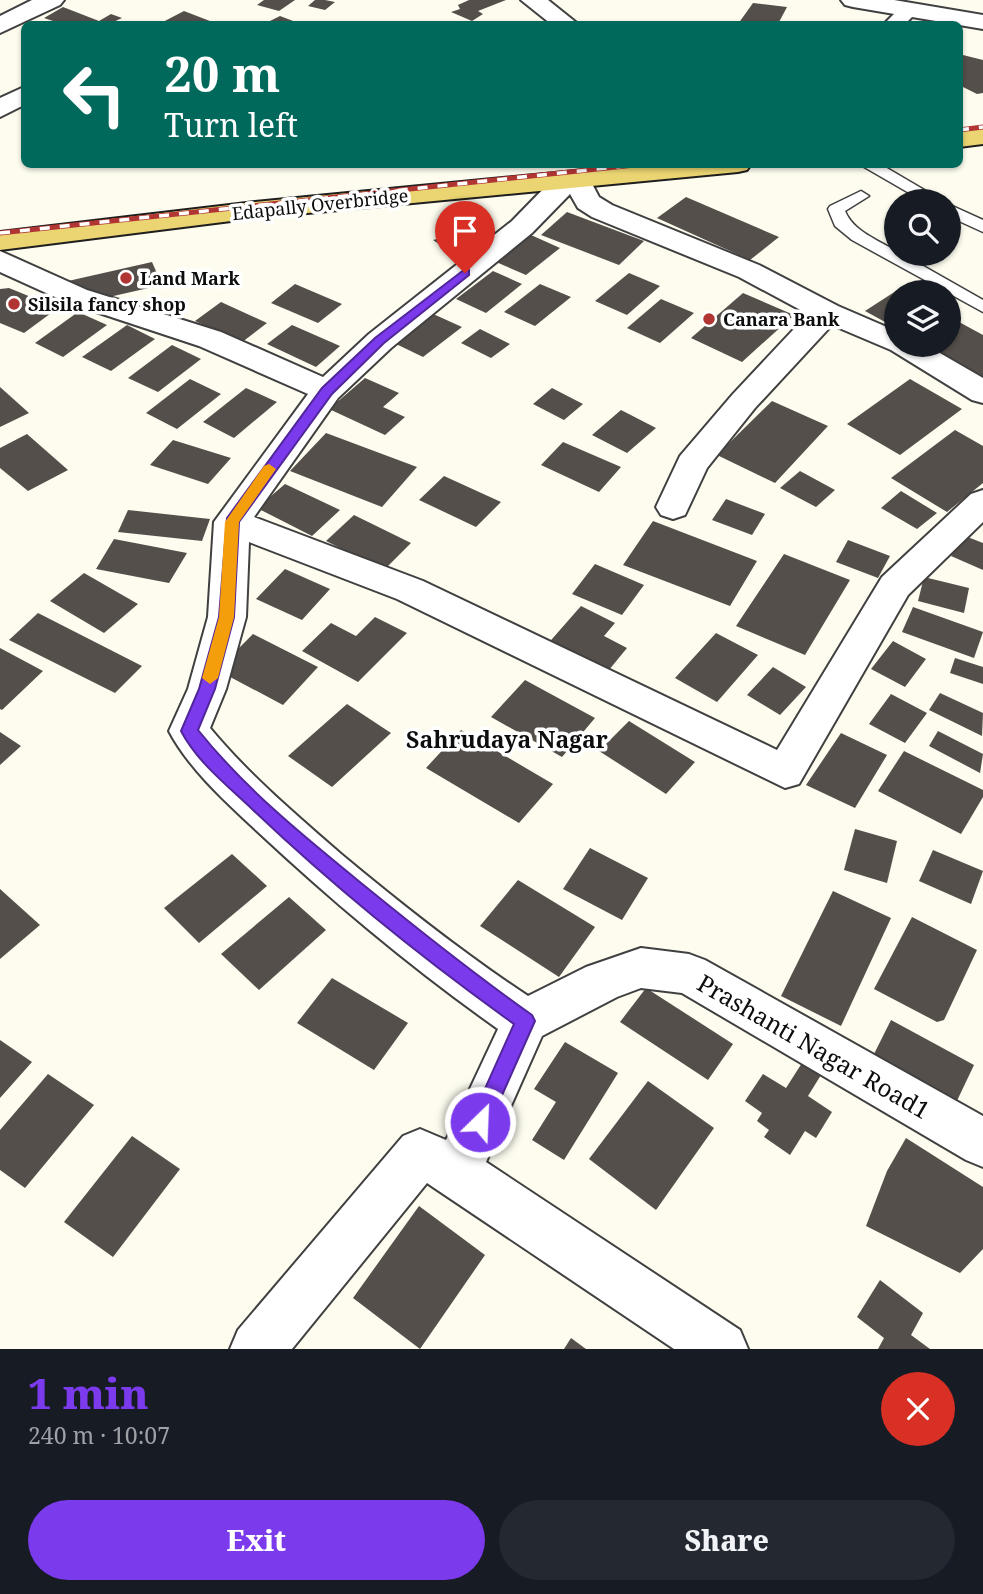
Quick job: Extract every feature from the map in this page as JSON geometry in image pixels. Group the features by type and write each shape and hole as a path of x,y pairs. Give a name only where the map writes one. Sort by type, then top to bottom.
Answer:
{"main road":[{"path":"963,138 983,136"},
{"path":"0,216 447,168"},
{"path":"0,254 139,229 566,178 620,179 641,173 695,168"},
{"name":"Edapally Overbridge","path":"0,242 255,210 641,173"},
{"name":"Edapally Overbridge","path":"0,224 566,178"}],"street":[{"path":"0,26 23,12 52,0"},
{"path":"533,0 562,21"},
{"path":"853,0 901,17 983,22"},
{"path":"23,12 46,21"},
{"path":"0,109 21,97"},
{"path":"457,1172 525,1021 461,976 301,845 215,765 189,731 207,689 227,617 232,522 327,391 380,341 522,227 566,178 588,202 602,211 749,271 827,313 884,337"},
{"path":"0,260 23,275 88,301 209,338 327,391"},
{"path":"673,508 692,464 744,401 827,313"},
{"path":"925,357 983,393"},
{"path":"232,522 410,590 785,772 895,586 983,502"},
{"name":"Prashanti Nagar Road1","path":"525,1021 602,982 641,968 689,974 983,1143"},
{"path":"257,1349 420,1153 457,1172 722,1349"}],"lane":[{"path":"874,168 913,189"},
{"path":"861,196 836,209 841,222 858,236 983,307"},
{"path":"961,216 983,227"}],"building":[{"path":"264,0 295,0 279,11 257,5"},
{"path":"315,0 335,2 325,10 308,6"},
{"path":"469,0 506,0 478,11 483,14 472,21 451,12 460,9 458,5"},
{"path":"753,3 787,7 780,21 740,21"},
{"path":"63,7 99,21 53,21 44,18"},
{"path":"184,11 210,21 165,21"},
{"path":"111,14 122,18 116,21 99,21"},
{"path":"280,16 293,21 270,21"},
{"path":"963,55 983,60 983,93 977,94 963,87"},
{"path":"686,197 779,237 750,260 657,218"},
{"path":"567,212 644,241 619,265 541,235"},
{"path":"486,226 500,236 461,259 433,240"},
{"path":"531,235 560,248 526,275 496,262"},
{"path":"152,262 162,285 109,297 68,281"},
{"path":"493,271 522,284 486,313 456,299"},
{"path":"629,273 660,286 627,315 595,301"},
{"path":"295,284 342,304 318,323 271,303"},
{"path":"540,284 571,297 535,326 504,312"},
{"path":"9,288 58,308 24,333 0,323 0,289"},
{"path":"743,293 794,315 742,362 691,338"},
{"path":"661,299 694,313 660,343 627,328"},
{"path":"884,299 884,321 865,311"},
{"path":"221,302 267,323 241,343 195,321"},
{"path":"78,312 107,325 63,357 35,343"},
{"path":"431,313 462,327 423,357 392,342"},
{"path":"961,323 983,335 983,378 946,357 961,357"},
{"path":"127,325 155,339 111,371 82,357"},
{"path":"292,325 340,346 316,367 267,344"},
{"path":"480,329 510,344 491,358 461,343"},
{"path":"172,345 201,359 158,392 128,378"},
{"path":"365,378 399,393 383,407 405,417 385,435 329,409"},
{"path":"190,379 221,394 177,429 146,413"},
{"path":"910,379 962,409 900,455 847,424"},
{"path":"0,387 29,413 0,427"},
{"path":"246,388 277,402 234,438 203,422"},
{"path":"552,388 583,404 564,420 533,404"},
{"path":"772,401 828,426 775,483 717,455"},
{"path":"621,410 656,428 627,453 592,435"},
{"path":"955,430 983,446 983,483 947,512 891,478"},
{"path":"326,433 417,467 382,507 290,471"},
{"path":"27,434 68,470 28,491 0,468 0,448"},
{"path":"173,440 231,458 208,484 150,465"},
{"path":"563,442 621,467 599,492 541,465"},
{"path":"800,471 835,490 816,507 780,488"},
{"path":"444,476 501,502 476,527 419,500"},
{"path":"285,484 340,510 312,536 257,508"},
{"path":"901,491 937,513 917,529 881,508"},
{"path":"726,499 765,514 752,535 712,520"},
{"path":"128,510 210,519 202,541 118,532"},
{"path":"354,515 411,543 384,570 326,541"},
{"path":"653,521 757,561 730,606 623,565"},
{"path":"965,536 983,543 983,570 951,556"},
{"path":"114,539 187,553 169,583 96,569"},
{"path":"848,540 890,556 878,578 836,562"},
{"path":"784,554 850,580 805,655 736,626"},
{"path":"595,564 644,585 622,615 572,594"},
{"path":"285,569 330,589 302,620 256,599"},
{"path":"84,573 138,604 104,633 50,601"},
{"path":"924,577 969,588 964,613 918,601"},
{"path":"581,606 615,623 604,636 627,648 604,676 545,647"},
{"path":"913,607 983,632 974,658 902,632"},
{"path":"38,613 142,666 115,693 9,640"},
{"path":"375,617 407,633 358,682 302,651 331,623 356,636"},
{"path":"716,633 758,655 717,702 675,678"},
{"path":"253,634 318,667 283,705 217,670"},
{"path":"893,641 926,659 905,687 871,669"},
{"path":"0,648 43,671 2,710 0,709"},
{"path":"955,658 983,667 983,684 950,673"},
{"path":"773,667 806,687 780,715 747,695"},
{"path":"525,680 595,718 562,757 491,717"},
{"path":"940,693 983,713 982,736 929,710"},
{"path":"891,694 927,713 905,743 869,724"},
{"path":"347,704 391,733 332,787 288,756"},
{"path":"629,721 695,762 666,794 599,751"},
{"path":"461,730 553,784 519,823 426,768"},
{"path":"938,731 983,754 980,773 929,746"},
{"path":"0,732 21,746 0,765"},
{"path":"841,733 887,755 855,808 806,785"},
{"path":"904,751 983,790 983,797 961,834 878,791"},
{"path":"855,829 897,841 887,883 844,870"},
{"path":"590,848 648,878 622,920 563,889"},
{"path":"933,850 983,871 971,904 919,881"},
{"path":"232,854 267,886 199,943 164,908"},
{"path":"518,880 595,927 559,977 480,926"},
{"path":"0,889 40,925 0,959"},
{"path":"833,891 891,918 841,1026 781,996"},
{"path":"289,897 326,930 259,990 221,954"},
{"path":"912,917 977,950 944,1020 937,1022 874,989"},
{"path":"332,978 408,1023 374,1070 297,1023"},
{"path":"646,988 733,1044 708,1080 620,1022"},
{"path":"891,1020 974,1065 954,1107 871,1060"},
{"path":"0,1040 32,1062 0,1098"},
{"path":"565,1042 618,1073 564,1160 532,1140 556,1102 534,1089"},
{"path":"802,1063 821,1075 808,1096 832,1112 816,1138 805,1131 790,1155 764,1137 769,1130 757,1121 762,1113 745,1101 763,1074 786,1088"},
{"path":"48,1074 94,1105 25,1188 0,1170 0,1130"},
{"path":"648,1081 714,1128 656,1210 589,1159"},
{"path":"132,1136 180,1169 113,1257 64,1222"},
{"path":"906,1138 983,1187 983,1249 960,1273 866,1226 887,1171"},
{"path":"419,1206 485,1255 420,1349 353,1298"},
{"path":"880,1280 923,1313 911,1335 930,1349 878,1349 884,1338 857,1317"},
{"path":"571,1338 586,1349 564,1349"}],"railway":[{"path":"963,130 983,127"},
{"path":"0,233 607,168"}],"slow traffic":[{"path":"210,678 227,617 232,522 269,469"}],"place":[{"name":"Land Mark","path":"126,278"},
{"name":"Silsila fancy shop","path":"14,304"},
{"name":"Canara Bank","path":"709,319"}],"district":[{"name":"Sahrudaya Nagar","path":"507,739"}],"route":[{"path":"465,273 380,341 327,391 290,438 232,522 227,617 207,689 189,731 215,765 301,845 482,992 525,1021 480,1122"}]}
